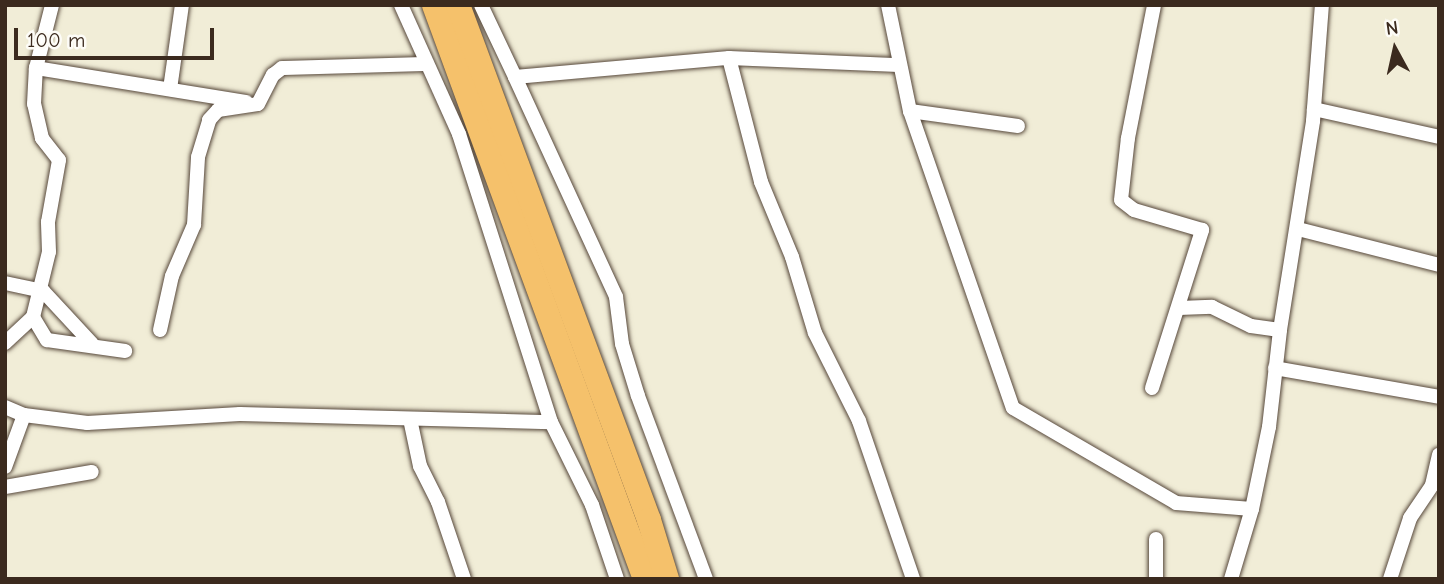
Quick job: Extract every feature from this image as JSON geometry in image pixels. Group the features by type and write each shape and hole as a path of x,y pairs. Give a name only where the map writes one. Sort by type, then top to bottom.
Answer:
{"highway":[{"path":"434,5 555,325 639,525 667,579"},
{"path":"458,5 639,525 645,579"}],"street":[{"path":"5,343 33,317 43,291 50,205 61,170 60,160 42,138 36,120 36,68 52,5"},
{"path":"170,89 183,5"},
{"path":"401,5 458,134 551,422 592,505 617,579"},
{"path":"481,5 616,296 622,344 638,396 706,579"},
{"path":"888,5 910,111 1013,408 1176,503 1252,509"},
{"path":"1152,388 1202,230 1134,210 1121,200 1128,138 1154,5"},
{"path":"1231,579 1252,509 1298,229 1314,109 1322,5"},
{"path":"514,77 729,58 899,65"},
{"path":"729,58 761,182 792,257 815,333 859,421 913,579"},
{"path":"258,104 273,75 282,68 426,64"},
{"path":"36,68 258,104"},
{"path":"160,330 172,276 194,225 198,157 209,120 218,110 258,104"},
{"path":"1314,109 1439,137"},
{"path":"910,111 1018,126"},
{"path":"1298,229 1439,265"},
{"path":"5,283 43,291 92,344"},
{"path":"1179,309 1212,307 1251,326 1280,330"},
{"path":"33,317 47,340 92,344 125,351"},
{"path":"524,336 555,325"},
{"path":"1275,368 1439,397"},
{"path":"5,407 24,415 87,423 240,414 551,422"},
{"path":"5,467 24,415"},
{"path":"410,419 421,466 438,502 464,579"},
{"path":"1390,579 1410,518 1432,485 1439,455"},
{"path":"5,487 92,472"},
{"path":"1156,539 1156,579"}]}
